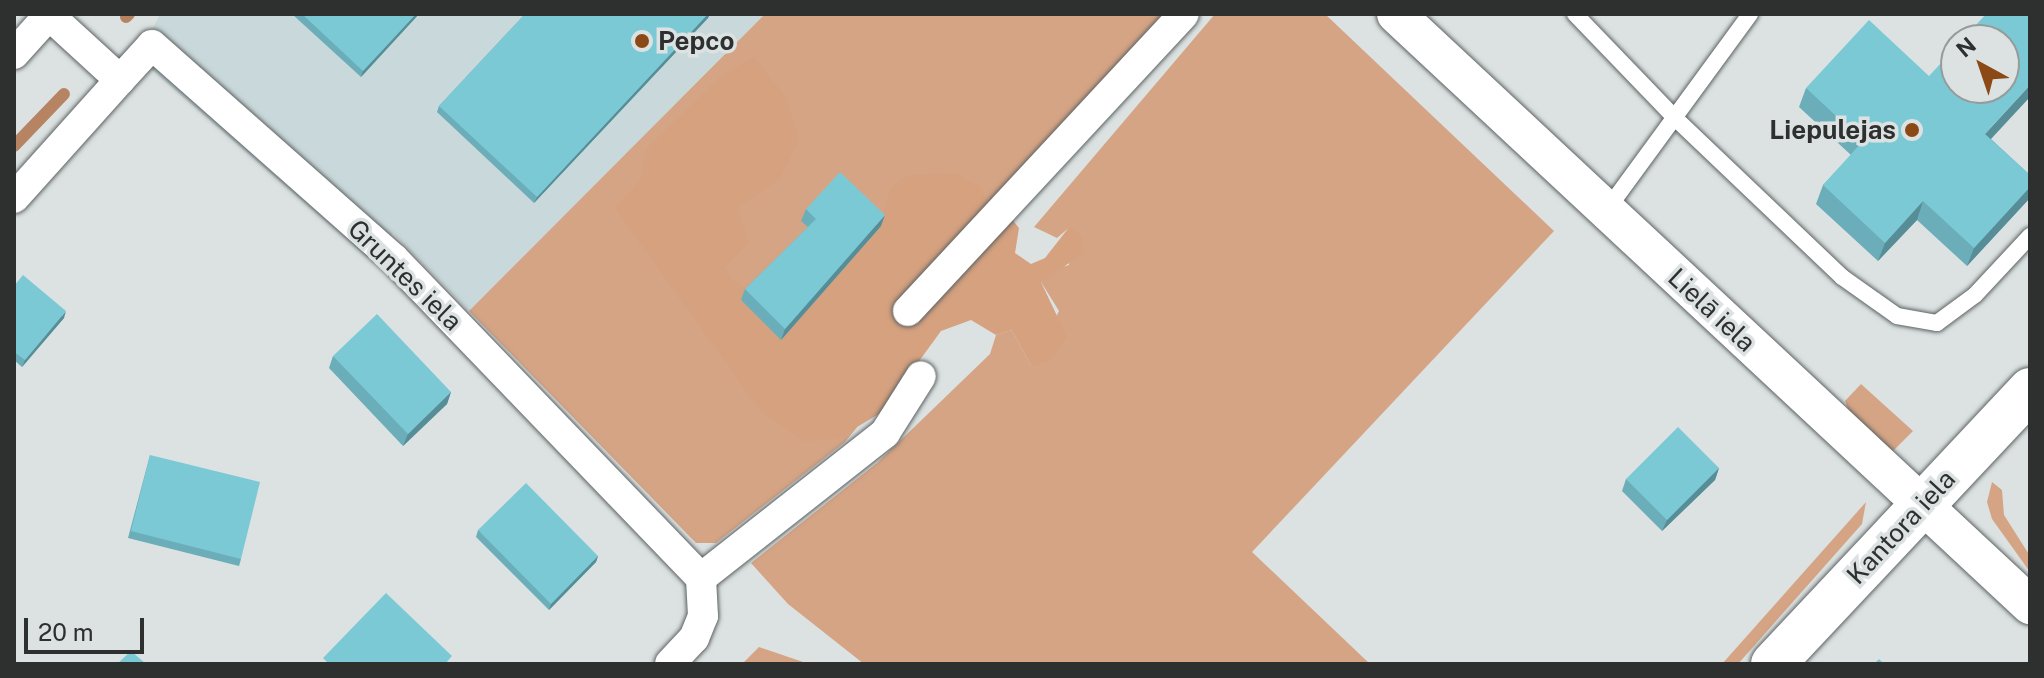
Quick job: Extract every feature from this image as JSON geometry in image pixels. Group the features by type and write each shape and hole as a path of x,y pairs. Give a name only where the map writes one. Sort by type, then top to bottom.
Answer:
{"main road":[{"name":"Kantora iela","path":"1773,664 2030,390"}],"street":[{"path":"908,311 1184,14"},
{"name":"Lielā iela","path":"1396,14 2030,605"},
{"path":"14,54 50,15 120,80 14,198"},
{"name":"Gruntes iela","path":"120,80 152,45 393,258 701,578"},
{"path":"670,664 694,638 703,616 701,578 885,433 921,376"}],"lane":[{"path":"1575,14 1675,118 1842,277 1897,316 1937,323 1975,295 2030,236"},
{"path":"1606,211 1750,14"}],"shaded area":[{"path":"160,14 765,14 469,311 393,233 368,258 138,58"},
{"path":"765,14 1170,14 1018,180 908,365 845,442 716,543 696,543 469,311"},
{"path":"1215,14 1325,14 1554,231 1252,552 1370,664 864,664 788,604 751,563 877,463 990,354 996,335 1012,330 1031,366 1059,311 1041,282 1054,269 1069,265 1070,227 1057,238 1034,227"},
{"path":"754,57 787,98 799,140 780,179 738,207 749,243 725,267 733,281 748,290 846,244 865,245 882,219 890,189 906,176 956,173 981,187 990,207 999,203 1019,228 1015,253 1031,264 1045,258 1070,226 1082,237 1084,253 1041,282 1067,337 1050,361 1031,366 1012,330 996,335 971,320 941,331 882,412 837,439 804,441 761,412 615,208 640,180 646,149 722,75"},
{"path":"1861,384 1913,431 1893,451 1851,416 1845,401"},
{"path":"1992,482 2002,490 2004,515 2030,556 2030,572 1992,519 1987,502"},
{"path":"1866,502 1862,524 1738,664 1722,664"},
{"path":"759,647 809,664 742,664"}],"building":[{"path":"302,14 416,14 363,71"},
{"path":"525,14 708,14 537,197 439,106"},
{"name":"Liepulejas","path":"1986,14 2030,14 2030,85 2020,96 2020,24 1977,24"},
{"name":"Liepulejas","path":"1869,20 1929,76 1940,64 1940,104 2013,104 1985,134 2030,175 2030,187 1974,248 1923,201 1885,243 1823,185 1863,141 1806,88"},
{"path":"840,172 885,215 785,329 745,289 816,219 806,209"},
{"path":"23,275 66,311 25,360 14,352 14,286"},
{"path":"377,314 451,392 408,434 333,356"},
{"path":"1678,427 1719,468 1667,520 1626,479"},
{"path":"150,455 260,482 241,559 131,531"},
{"path":"526,483 598,556 551,604 478,530"},
{"path":"386,593 452,656 445,664 329,664 323,658"},
{"path":"131,651 146,664 117,664"}],"waterway":[{"path":"126,17 129,14"},
{"path":"14,146 64,94"}],"place":[{"name":"Pepco","path":"642,41"},
{"name":"Liepulejas","path":"1912,130"}]}
